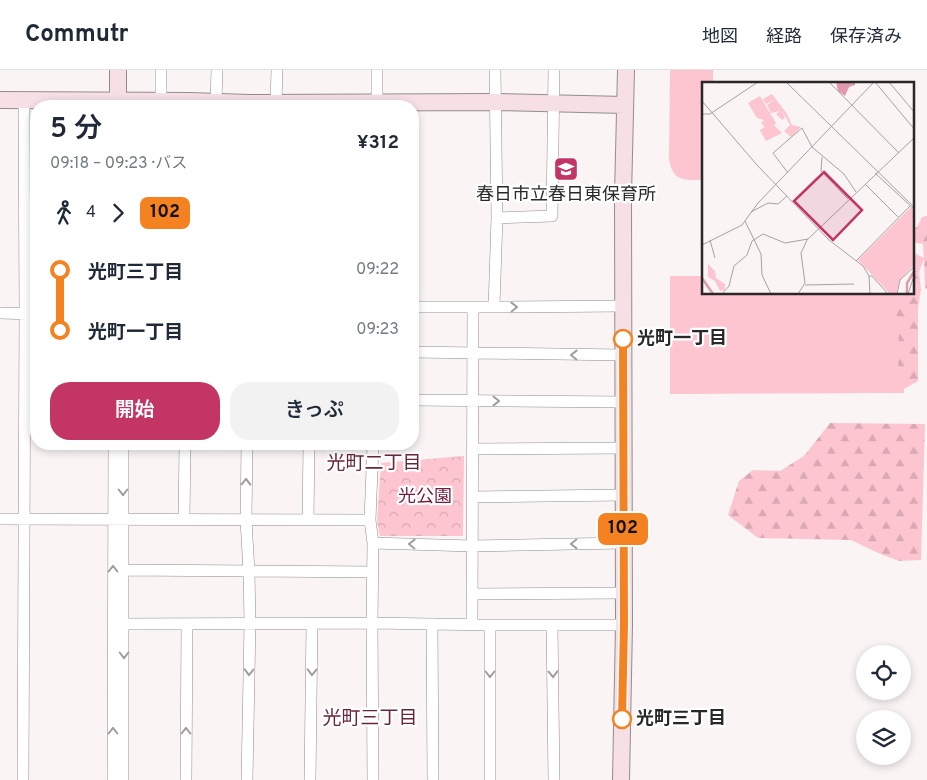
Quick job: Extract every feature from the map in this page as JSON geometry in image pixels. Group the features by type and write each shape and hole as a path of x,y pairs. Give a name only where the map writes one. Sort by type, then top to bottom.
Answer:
{"street":[{"path":"118,70 119,100"},
{"path":"160,100 161,70"},
{"path":"216,100 217,70"},
{"path":"276,100 277,70"},
{"path":"377,70 377,100"},
{"path":"494,308 497,218 495,70"},
{"path":"497,218 552,216 554,70"},
{"path":"621,780 624,625 623,196 626,70"},
{"path":"0,100 30,100"},
{"path":"24,100 30,283"},
{"path":"419,103 496,102 626,105"},
{"path":"419,307 623,306"},
{"path":"472,625 473,307"},
{"path":"0,314 30,314"},
{"path":"22,780 24,519 30,343"},
{"path":"419,352 623,355"},
{"path":"419,400 624,402"},
{"path":"472,449 624,448"},
{"path":"114,450 118,519 124,780"},
{"path":"113,780 123,570 118,519 123,450"},
{"path":"184,519 185,450"},
{"path":"247,450 246,520 250,623 248,780"},
{"path":"308,520 309,450"},
{"path":"373,450 370,520 373,543 373,780"},
{"path":"472,497 623,495"},
{"path":"0,519 370,520"},
{"path":"373,543 472,546 623,543"},
{"path":"123,570 373,572"},
{"path":"472,594 623,593"},
{"path":"119,623 624,625"},
{"path":"310,780 312,623"},
{"path":"186,780 187,624"},
{"path":"432,624 432,780"},
{"path":"490,625 490,780"},
{"path":"552,625 554,780"}],"green space":[{"path":"670,70 713,70 713,82 702,82 702,180 680,178 673,172 669,159"},
{"path":"927,216 927,289 925,287 924,259 919,272 921,289 918,308 918,381 904,389 898,372 899,344 895,295 914,295 914,253 924,258 923,244 914,242 914,229 922,217"},
{"path":"670,276 702,276 702,295 904,295 904,393 670,394"},
{"path":"830,423 925,424 921,560 899,561 851,540 758,538 728,515 739,481 753,470 780,471 804,456"},
{"name":"光公園","path":"464,456 463,536 380,536 377,521 381,463"}],"bus line":[{"name":"102","path":"622,719 624,625 623,339"}],"place":[{"name":"春日市立春日東保育所","path":"566,169"},
{"name":"光町一丁目","path":"623,339"},
{"name":"光町三丁目","path":"622,719"}],"district":[{"name":"光町二丁目","path":"374,464"},
{"name":"光町三丁目","path":"370,719"}]}
